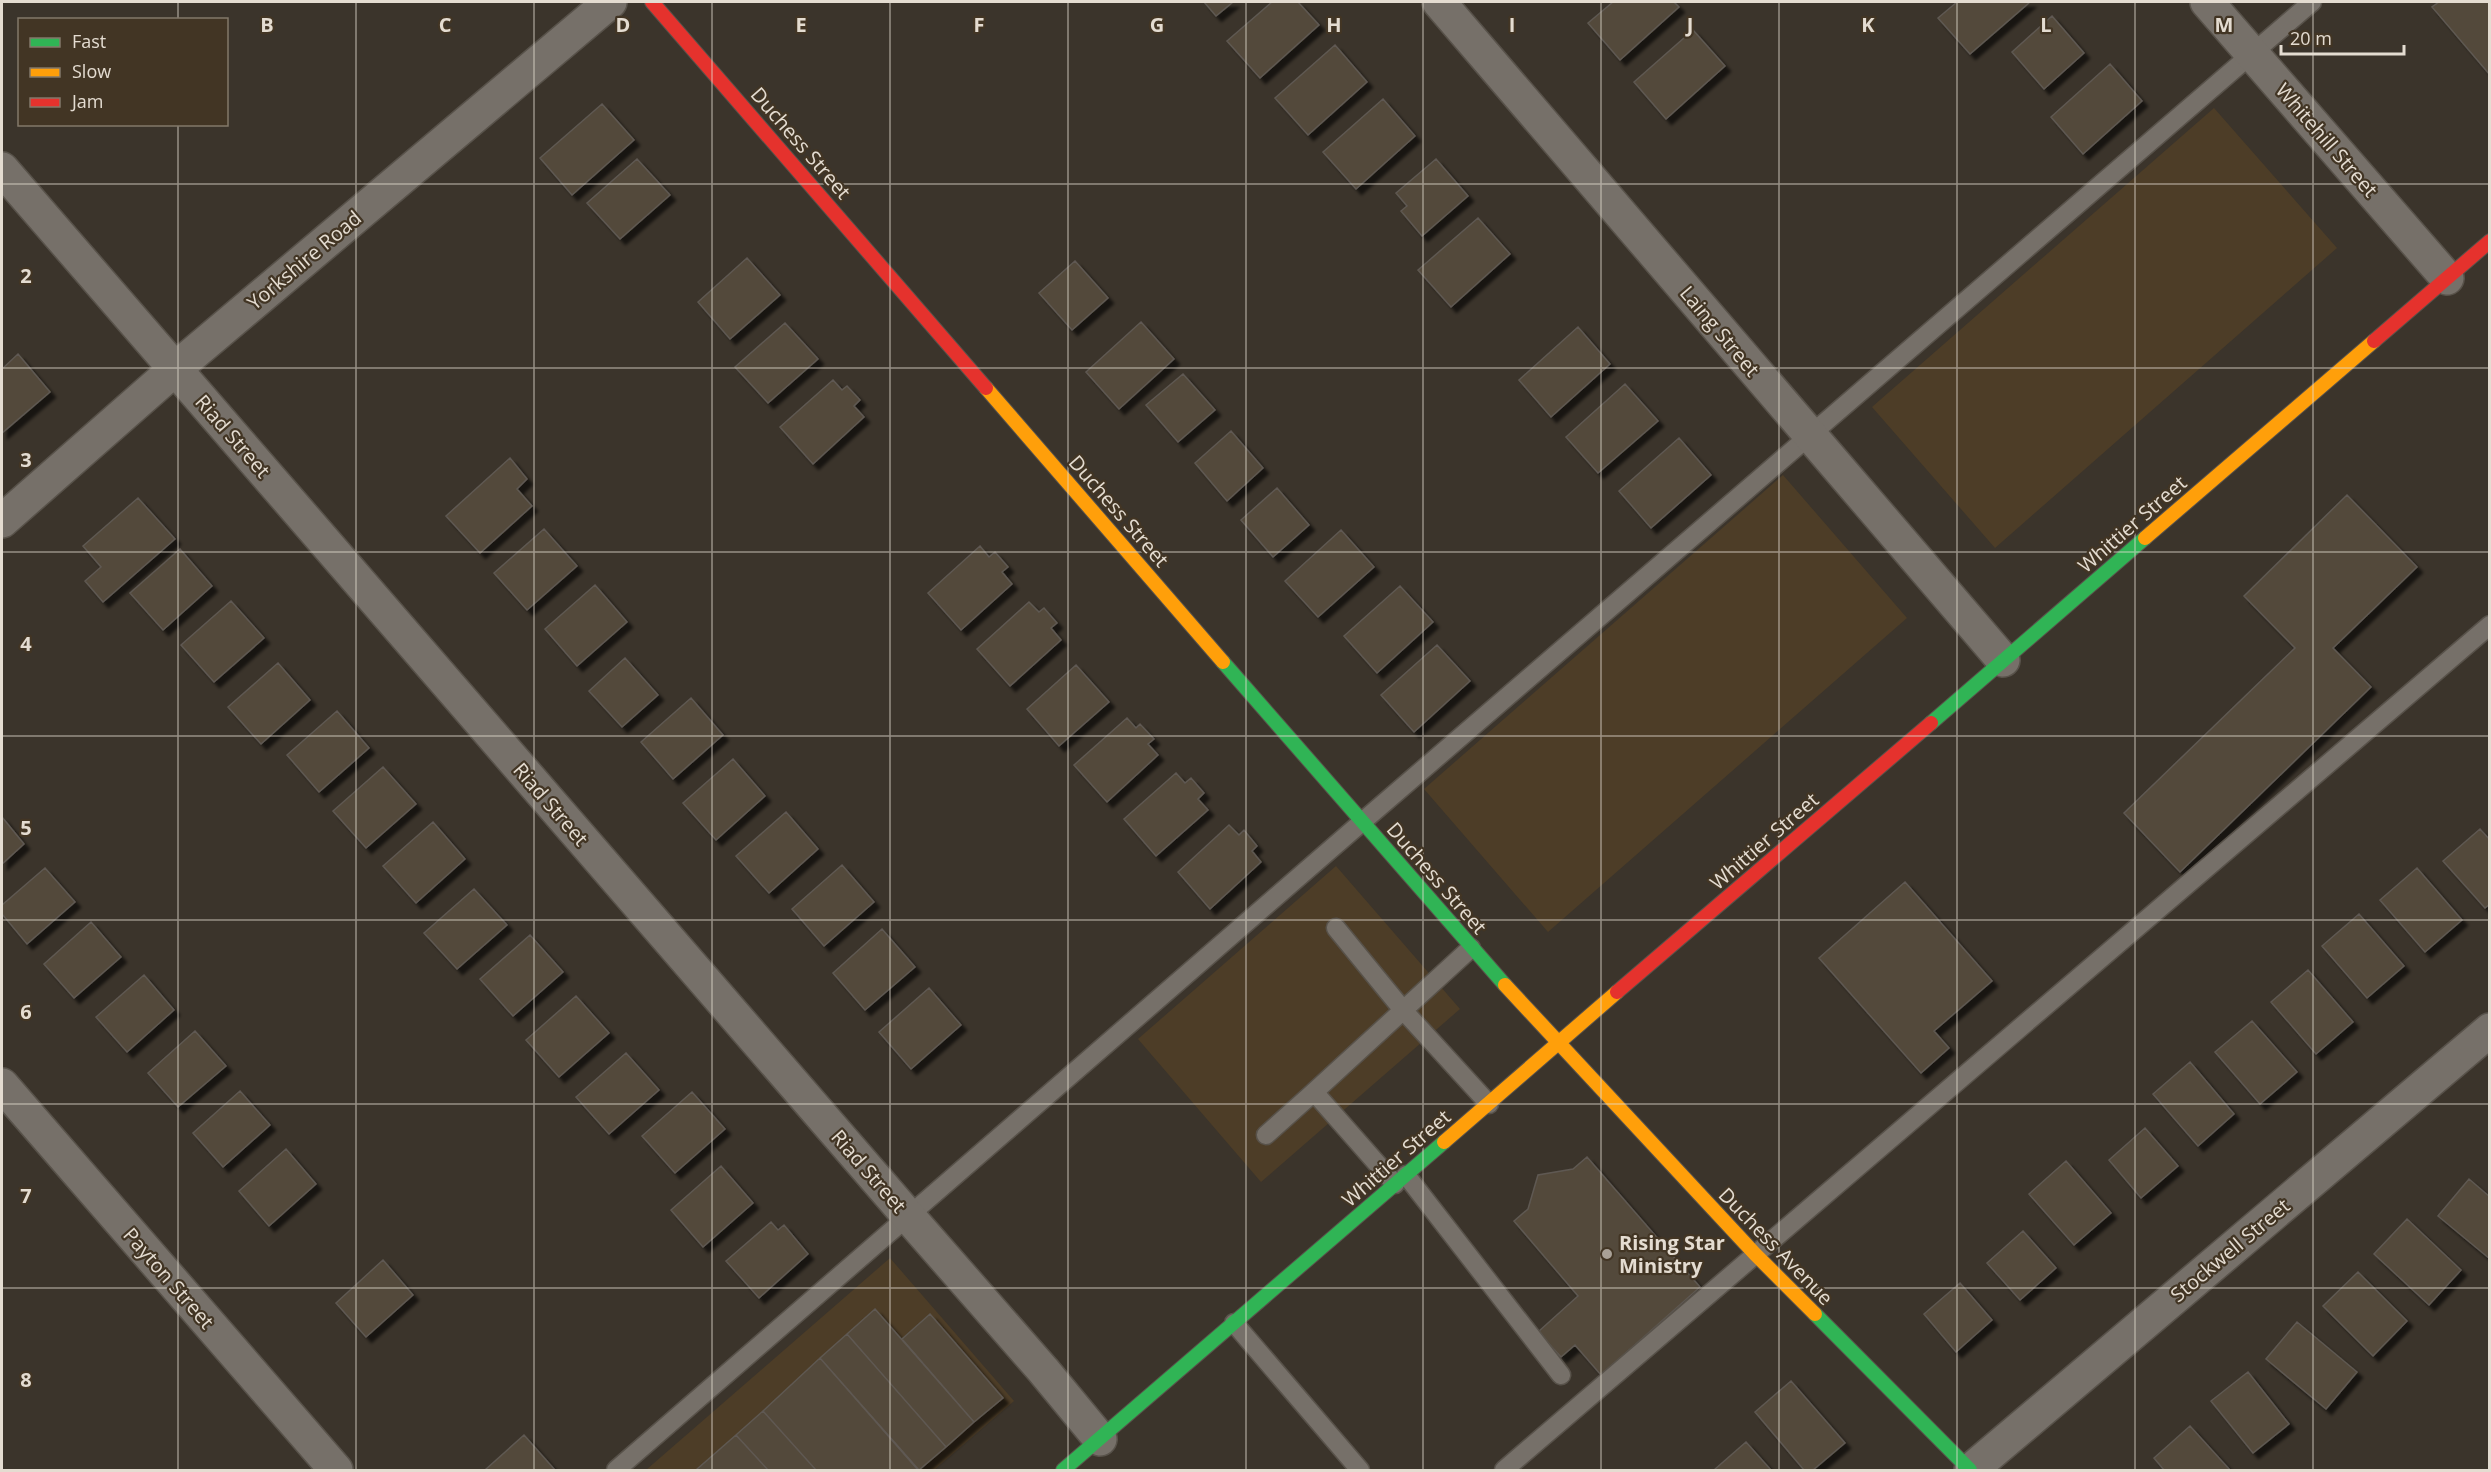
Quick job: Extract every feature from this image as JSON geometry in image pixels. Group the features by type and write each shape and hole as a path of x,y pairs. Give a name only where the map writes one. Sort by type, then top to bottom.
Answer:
{"street":[{"name":"Yorkshire Road","path":"2,522 175,369 610,2"},
{"name":"Duchess Street","path":"652,2 1471,948 1559,1043"},
{"name":"Laing Street","path":"1439,2 2003,660"},
{"name":"Whitehill Street","path":"2207,2 2446,278"},
{"name":"Riad Street","path":"2,169 1043,1370 1100,1439"},
{"name":"Whittier Street","path":"1063,1470 2490,241"},
{"name":"Stockwell Street","path":"1970,1470 2490,1030"},
{"name":"Duchess Avenue","path":"1559,1043 1755,1254 1970,1470"},
{"name":"Payton Street","path":"2,1085 336,1470"}],"lane":[{"path":"616,1470 2312,2"},
{"path":"1504,1470 2490,625"},
{"path":"1336,928 1404,1010 1489,1104"},
{"path":"1266,1135 1471,948"},
{"path":"1314,1092 1400,1180 1561,1375"},
{"path":"1234,1323 1360,1470"}],"shaded area":[{"path":"2214,108 2337,248 1995,548 1872,407"},
{"path":"1783,475 1907,618 1548,932 1424,789"},
{"path":"1336,866 1460,1009 1261,1182 1138,1039"},
{"path":"890,1258 1014,1401 934,1470 646,1470"}],"building":[{"path":"1204,2 1233,2 1216,16"},
{"path":"1272,2 1298,2 1319,25 1260,78 1227,41"},
{"path":"1613,2 1674,2 1679,7 1620,60 1588,23"},
{"path":"1957,2 2030,2 1970,54 1938,18"},
{"path":"2439,2 2490,2 2490,75 2432,7"},
{"path":"2052,16 2084,53 2044,89 2012,52"},
{"path":"1693,30 1725,66 1666,119 1634,82"},
{"path":"1335,45 1367,82 1308,135 1275,98"},
{"path":"2110,64 2142,101 2083,154 2051,117"},
{"path":"1383,99 1415,136 1356,189 1323,152"},
{"path":"602,104 634,140 572,195 540,158"},
{"path":"637,159 670,195 620,239 587,203"},
{"path":"1436,159 1468,196 1422,236 1401,211 1407,206 1396,193"},
{"path":"1478,218 1510,254 1451,307 1418,270"},
{"path":"747,258 780,295 730,339 698,302"},
{"path":"1075,261 1108,298 1072,330 1039,293"},
{"path":"1141,322 1174,359 1119,409 1086,372"},
{"path":"785,323 818,359 768,403 735,367"},
{"path":"1578,327 1610,364 1551,417 1519,380"},
{"path":"18,354 50,392 2,433 2,369"},
{"path":"1183,374 1215,410 1178,442 1146,405"},
{"path":"833,380 842,390 847,386 860,400 854,406 864,417 813,464 780,427"},
{"path":"1625,384 1658,421 1598,473 1566,437"},
{"path":"1231,431 1263,468 1227,501 1195,463"},
{"path":"1679,438 1711,475 1651,528 1619,491"},
{"path":"510,458 527,479 517,489 532,506 480,553 446,516"},
{"path":"1277,488 1309,525 1273,557 1241,520"},
{"path":"2347,495 2417,567 2333,648 2371,687 2180,872 2124,813 2295,648 2244,596"},
{"path":"138,498 175,539 103,602 85,581 101,567 83,546"},
{"path":"544,529 577,566 527,610 494,573"},
{"path":"1341,530 1374,567 1318,617 1285,581"},
{"path":"980,546 989,557 995,552 1008,567 1002,572 1012,584 961,630 928,593"},
{"path":"180,549 212,586 163,630 130,593"},
{"path":"595,585 627,622 577,666 545,629"},
{"path":"1400,586 1433,622 1377,673 1344,636"},
{"path":"231,601 264,638 214,682 181,645"},
{"path":"1029,602 1039,612 1044,608 1057,623 1051,628 1061,640 1010,686 977,649"},
{"path":"1437,645 1470,681 1414,732 1381,695"},
{"path":"625,658 658,695 622,727 589,691"},
{"path":"278,663 310,700 261,744 228,707"},
{"path":"1076,665 1109,702 1059,746 1027,709"},
{"path":"691,698 723,735 673,779 641,742"},
{"path":"337,711 369,748 319,792 287,755"},
{"path":"1127,718 1136,728 1140,724 1154,739 1148,744 1158,755 1107,802 1074,765"},
{"path":"733,759 765,796 716,840 683,803"},
{"path":"383,767 416,804 366,848 333,811"},
{"path":"1176,773 1185,783 1191,778 1204,793 1198,799 1208,810 1156,856 1124,819"},
{"path":"786,812 818,849 769,893 736,856"},
{"path":"2,817 24,844 2,864"},
{"path":"433,822 465,859 416,903 383,866"},
{"path":"1229,825 1239,835 1244,830 1257,846 1252,851 1261,862 1210,909 1178,872"},
{"path":"2480,829 2490,840 2490,904 2485,908 2443,861"},
{"path":"842,865 874,902 824,946 792,909"},
{"path":"45,868 75,902 27,944 2,914 2,905"},
{"path":"2417,868 2462,920 2425,952 2380,900"},
{"path":"1905,882 1992,981 1934,1031 1949,1048 1921,1073 1819,958"},
{"path":"474,889 507,925 457,969 424,933"},
{"path":"2359,914 2404,966 2367,998 2322,946"},
{"path":"91,922 121,957 74,998 44,964"},
{"path":"882,929 915,967 865,1010 833,973"},
{"path":"530,935 563,972 513,1016 480,979"},
{"path":"2308,970 2353,1022 2316,1054 2271,1002"},
{"path":"144,975 174,1010 127,1052 96,1017"},
{"path":"929,988 961,1025 911,1069 879,1032"},
{"path":"576,996 609,1033 559,1077 526,1040"},
{"path":"2252,1021 2297,1072 2260,1104 2215,1052"},
{"path":"195,1031 226,1066 178,1107 148,1073"},
{"path":"626,1053 659,1090 609,1134 576,1097"},
{"path":"2190,1062 2234,1114 2198,1146 2153,1094"},
{"path":"240,1091 270,1125 223,1167 193,1133"},
{"path":"692,1092 725,1129 675,1173 642,1136"},
{"path":"2145,1128 2178,1166 2141,1198 2109,1160"},
{"path":"286,1149 316,1184 269,1226 239,1191"},
{"name":"Rising Star Ministry","path":"1587,1157 1700,1287 1601,1375 1575,1345 1561,1357 1538,1332 1578,1296 1514,1221 1528,1209 1538,1175 1573,1169"},
{"path":"2066,1161 2111,1213 2074,1245 2029,1194"},
{"path":"721,1166 753,1203 703,1247 671,1210"},
{"path":"2469,1179 2490,1197 2490,1259 2438,1216"},
{"path":"2407,1219 2461,1270 2429,1305 2374,1254"},
{"path":"771,1222 778,1230 784,1225 808,1254 759,1298 726,1261"},
{"path":"2023,1231 2056,1268 2020,1300 1987,1263"},
{"path":"383,1260 413,1295 366,1337 336,1303"},
{"path":"2358,1272 2407,1321 2373,1356 2323,1306"},
{"path":"1960,1283 1992,1320 1956,1352 1924,1314"},
{"path":"875,1309 974,1422 946,1447 847,1334"},
{"path":"930,1314 1003,1398 974,1422 902,1339"},
{"path":"2297,1322 2357,1372 2326,1409 2266,1359"},
{"path":"847,1334 946,1447 919,1470 820,1358"},
{"path":"820,1358 918,1470 816,1470 763,1411"},
{"path":"2248,1372 2289,1424 2253,1453 2211,1401"},
{"path":"1791,1381 1845,1443 1813,1470 1804,1470 1755,1412"},
{"path":"763,1411 816,1470 768,1470 736,1435"},
{"path":"2190,1426 2230,1470 2164,1470 2154,1458"},
{"path":"524,1435 555,1470 485,1470"},
{"path":"736,1435 768,1470 696,1470"},
{"path":"1746,1442 1771,1470 1714,1470"}],"traffic: fast":[{"path":"1931,723 2145,538"},
{"path":"1223,662 1505,985"},
{"path":"1063,1470 1444,1142"},
{"path":"1815,1314 1970,1470"}],"traffic: slow":[{"path":"2145,538 2374,341"},
{"path":"986,388 1223,662"},
{"path":"1505,985 1755,1254 1815,1314"},
{"path":"1444,1142 1617,992"}],"traffic: jam":[{"path":"652,2 986,388"},
{"path":"2374,341 2490,241"},
{"path":"1617,992 1931,723"}],"place":[{"name":"Rising Star Ministry","path":"1607,1254"}]}
